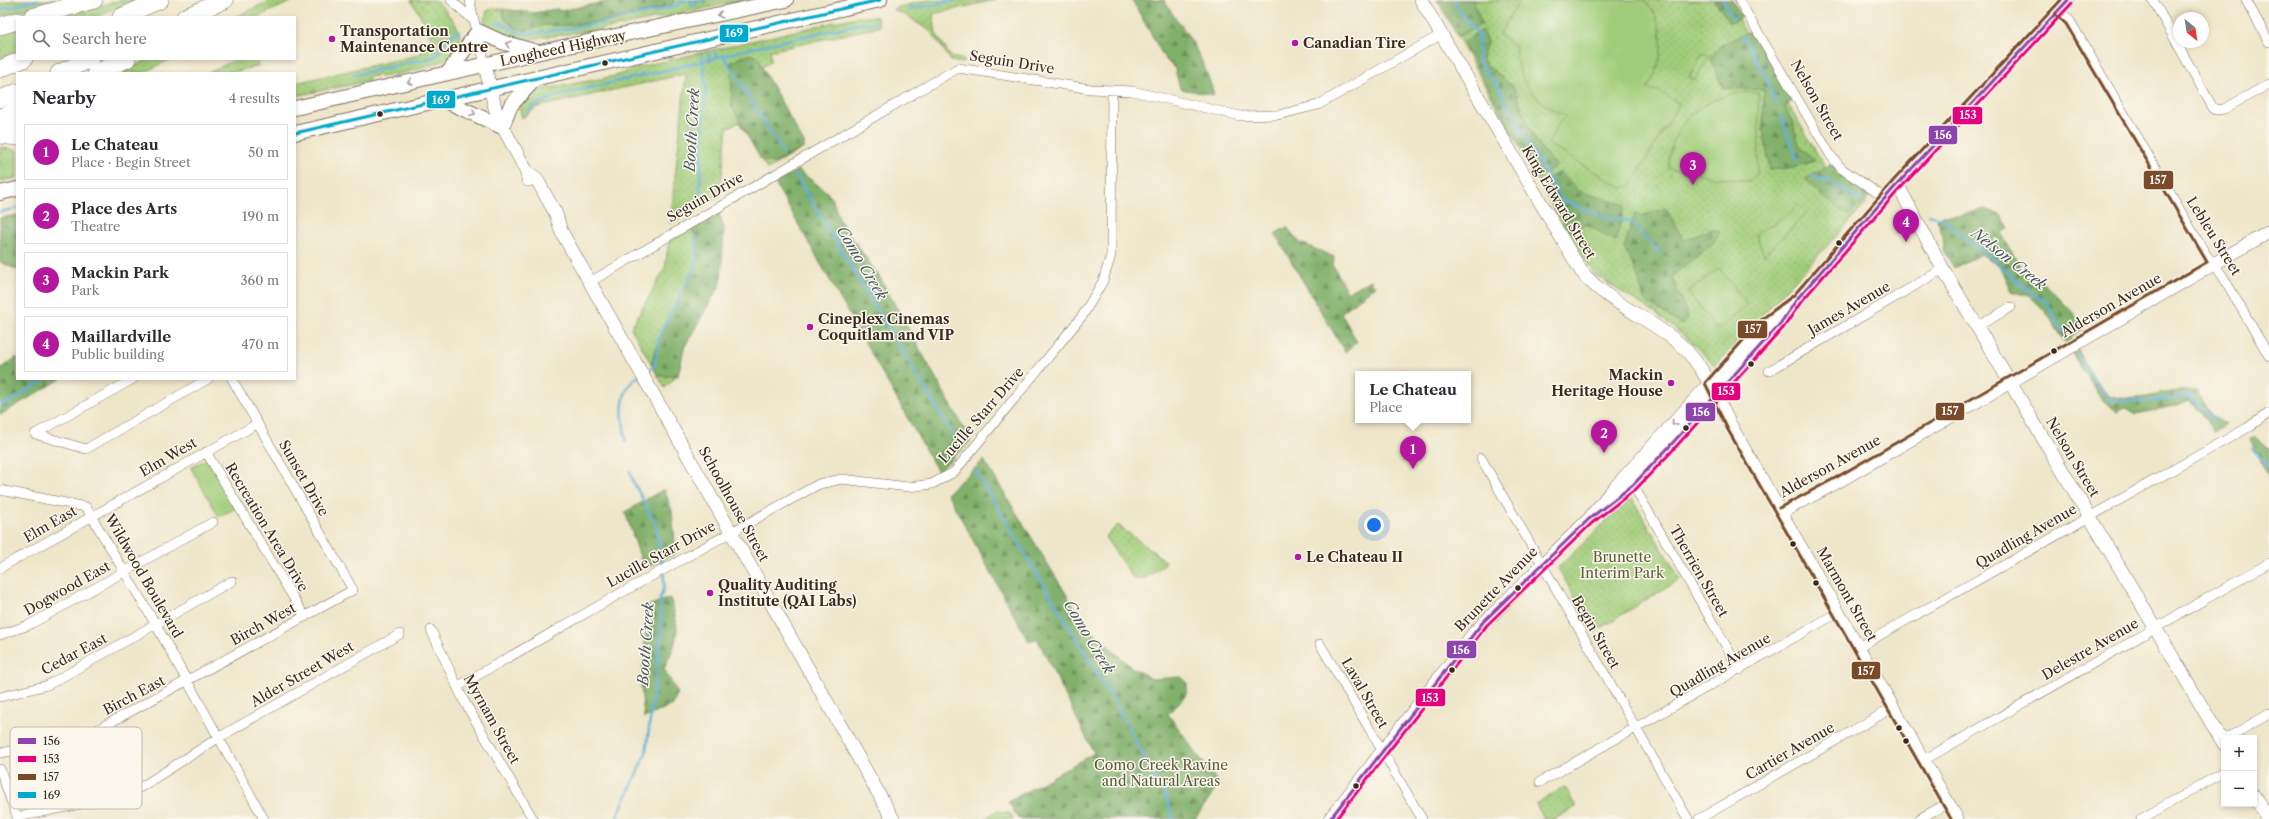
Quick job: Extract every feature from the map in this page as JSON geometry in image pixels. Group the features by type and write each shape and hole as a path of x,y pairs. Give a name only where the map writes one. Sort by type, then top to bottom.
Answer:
{"highway":[{"path":"36,16 94,0"},
{"path":"123,16 160,0"},
{"path":"191,15 225,0"},
{"path":"0,26 16,21"},
{"path":"0,70 22,60"},
{"path":"61,72 89,60"},
{"path":"98,72 125,60"},
{"path":"0,99 16,92"},
{"path":"0,118 16,110"},
{"path":"0,135 16,137"}],"main road":[{"name":"Lougheed Highway","path":"296,108 485,66 540,52 786,0"},
{"name":"Lougheed Highway","path":"296,133 534,80 880,0"},
{"name":"King Edward Street","path":"1421,0 1581,271 1608,297 1674,340 1697,362 1710,384"},
{"name":"Brunette Avenue","path":"1330,819 1475,632 1589,519 1633,485 1716,397 1780,324 1797,299 1897,184 2068,0"},
{"path":"448,73 475,26 502,42 540,52"},
{"name":"Schoolhouse Street","path":"485,66 493,105 502,127 527,172 536,178 540,185 556,214 558,226 893,819"},
{"path":"444,100 502,127 511,105 534,80"},
{"path":"0,122 16,125"},
{"name":"Nelson Street","path":"1897,184 1943,269 2090,516 2154,628 2221,736"},
{"path":"0,193 16,189"},
{"name":"Alderson Avenue","path":"1781,512 1839,481 2269,232"},
{"name":"Brunette Avenue","path":"1589,519 1610,493 1765,323 1797,299"},
{"name":"Marmont Street","path":"1710,384 1781,512 1957,819"},
{"path":"2257,801 2268,819"}],"street":[{"path":"451,0 475,26"},
{"name":"Schoolhouse Street","path":"470,0 485,66"},
{"name":"Nelson Street","path":"1739,0 1831,156 1842,169 1885,198"},
{"path":"2153,0 2210,104 2216,110 2224,109 2269,84"},
{"path":"2246,0 2269,42"},
{"name":"Lebleu Street","path":"2059,10 2070,20 2269,356"},
{"name":"Seguin Drive","path":"590,282 736,195 958,68 1091,89 1132,91 1159,96 1240,116 1278,115 1318,105 1440,34"},
{"name":"Lucille Starr Drive","path":"458,687 806,490 830,481 853,479 908,487 932,484 954,472 1051,356 1083,315 1103,281 1111,255 1112,90"},
{"name":"James Avenue","path":"1769,370 1943,269"},
{"path":"1978,326 2011,307"},
{"path":"130,380 35,434 86,449 206,380"},
{"name":"Sunset Drive","path":"233,380 353,590"},
{"name":"Quadling Avenue","path":"1859,647 2247,428 2269,413"},
{"name":"Elm West","path":"94,516 258,424"},
{"name":"Recreation Area Drive","path":"206,452 305,617"},
{"name":"Begin Street","path":"1481,458 1688,819"},
{"name":"Therrien Street","path":"1633,485 1740,670"},
{"name":"Wildwood Boulevard","path":"0,490 86,507 94,516 264,819"},
{"path":"0,497 11,492"},
{"name":"Elm East","path":"0,568 94,516"},
{"name":"Dogwood East","path":"0,635 29,625 213,522"},
{"name":"Delestre Avenue","path":"1924,760 2269,563"},
{"name":"Cedar East","path":"0,697 48,685 232,581"},
{"name":"Birch West","path":"187,682 353,590"},
{"name":"Quadling Avenue","path":"1540,782 1740,670 1839,612"},
{"name":"Myrnam Street","path":"431,630 458,687 494,755 534,819"},
{"name":"Alder Street West","path":"142,785 164,774 218,738 400,634"},
{"name":"Laval Street","path":"1320,644 1422,819"},
{"name":"Birch East","path":"103,727 187,682"},
{"name":"Cartier Avenue","path":"1700,819 1894,707"},
{"path":"2234,735 2269,714"},
{"name":"Birch East","path":"0,753 10,751"},
{"name":"Alder Street West","path":"0,769 10,797"},
{"path":"2141,819 2221,774"},
{"path":"1919,819 1948,803"},
{"name":"Alder Street West","path":"14,809 17,817 57,809"}],"green space":[{"path":"13,0 62,0 0,16 0,4"},
{"path":"121,0 135,0 98,16 65,16"},
{"path":"272,0 295,0 259,16 236,16"},
{"path":"411,0 435,0 442,6 451,18 460,33 459,46 452,55 424,68 380,77 379,75 370,77 369,81 296,96 296,83 418,55 432,42 427,27"},
{"path":"616,0 745,0 611,28 524,40 512,39 501,35 492,29 484,20 487,11 492,8 534,13 557,9 560,11"},
{"path":"616,0 674,0 672,4 611,20 577,25 546,25 528,30 518,29 511,25 506,20 503,13 503,9 534,13 557,9 560,11"},
{"path":"929,0 995,0 933,14 936,33 951,57 963,59 964,62 961,63 951,61 935,37 927,29 905,15 893,10 894,8"},
{"path":"1132,0 1164,0 1194,46 1206,70 1214,95 1180,89 1175,69 1165,59"},
{"path":"1437,0 1727,0 1825,167 1867,203 1715,366 1688,339 1655,313 1595,275 1567,233"},
{"path":"1439,0 1473,0 1482,24 1459,36"},
{"path":"1520,0 1644,0 1652,10 1660,32 1661,44 1657,67 1647,89 1659,91 1679,104 1631,185 1622,188 1548,144 1558,124 1566,116 1546,105 1529,89 1519,69 1516,58 1516,46 1499,35"},
{"path":"1714,0 1732,0 1742,17 1730,23"},
{"path":"856,17 877,17 879,27 770,51 771,61 762,68 804,143 804,148 767,169 739,122 727,128 720,196 670,224 686,74 537,107 522,118 519,106 540,90 615,76 643,66"},
{"path":"16,28 16,51 0,58 0,32"},
{"path":"1482,30 1487,42 1482,58 1486,65 1513,86 1531,132 1540,147 1556,166 1538,177 1463,42"},
{"path":"1750,31 1794,99 1785,107 1792,121 1800,147 1815,161 1789,168 1770,170 1763,130 1764,90 1723,88 1710,58 1721,45"},
{"path":"1703,53 1709,56 1695,80 1689,77"},
{"path":"747,55 755,55 760,60 761,66 804,143 803,148 775,163 761,160 732,107 731,62"},
{"path":"147,60 169,60 145,72 122,72"},
{"path":"234,60 257,60 258,66 233,72 210,72"},
{"path":"1744,92 1758,93 1759,145 1757,174 1749,181 1718,178 1668,168 1670,152 1675,138 1682,125 1691,115 1714,100"},
{"path":"0,147 16,150 16,178 0,181"},
{"path":"1831,164 1870,197 1848,215 1820,194 1805,179"},
{"path":"798,170 827,192 833,201 840,221 879,276 971,441 938,472 775,183"},
{"path":"1560,172 1578,191 1625,205 1616,241 1586,224 1570,231 1542,182"},
{"path":"1798,204 1807,213 1764,255 1756,234 1788,215"},
{"path":"1666,208 1684,241 1712,229 1720,231 1713,243 1672,276 1688,318 1682,325 1644,300 1636,271 1624,248 1635,213 1641,216"},
{"path":"1985,209 2001,215 2009,228 2001,233 2023,271 2043,283 2075,315 2084,328 2071,337 2088,368 2103,390 2118,398 2141,398 2179,391 2197,392 2211,415 2226,424 2214,432 2203,415 2189,400 2178,405 2137,414 2125,408 2118,412 2101,399 2046,312 2031,297 2011,291 1999,265 1981,254 1954,268 1944,250 1943,236 1937,219 1943,216 1961,215"},
{"path":"719,213 711,283 676,343 674,379 665,388 631,328 665,268 669,241"},
{"path":"719,213 724,228 721,283 684,348 678,376 658,376 651,364 656,347 664,325 685,287 694,265 696,241 692,228"},
{"path":"16,215 16,270 0,262 0,218"},
{"path":"1287,227 1299,242 1334,257 1333,265 1347,292 1371,280 1375,286 1341,313 1357,342 1345,352 1275,234"},
{"path":"1719,268 1748,305 1717,329 1688,292"},
{"path":"16,358 16,380 59,380 0,415 0,369"},
{"path":"2255,436 2269,448 2269,477 2250,439"},
{"path":"208,458 236,508 219,517 191,468"},
{"name":"Como Creek Ravine and Natural Areas","path":"984,460 1084,623 1131,667 1152,679 1181,677 1187,682 1187,694 1168,714 1219,784 1195,819 1019,819 1008,802 1094,753 1037,638 1029,642 947,493"},
{"path":"664,489 672,511 676,553 644,569 625,512"},
{"name":"Brunette Interim Park","path":"1631,497 1680,579 1594,632 1558,568"},
{"path":"1118,525 1167,562 1146,577 1141,579 1133,578 1105,537"},
{"path":"670,598 676,619 677,634 673,649 664,669 678,694 672,705 644,718 641,687 648,606"},
{"path":"1565,787 1576,807 1554,819 1544,819 1536,804"},
{"path":"997,811 1010,813 1013,819 984,819"}],"waterway":[{"path":"0,10 37,0"},
{"path":"497,23 503,24 522,33 555,31 633,17 675,5 686,0"},
{"path":"690,0 692,6"},
{"path":"694,0 697,5"},
{"path":"908,10 956,0"},
{"path":"1455,0 1463,16 1479,36 1478,59 1480,64 1499,87 1507,106 1517,119 1528,144 1562,200 1608,218 1630,221 1660,253"},
{"name":"Nelson Creek","path":"1723,0 1733,19"},
{"path":"528,113 533,106 559,95 704,61 748,49 864,23 875,23"},
{"path":"354,75 435,57 449,38 459,30"},
{"name":"Nelson Creek","path":"1743,36 1766,77 1776,103"},
{"path":"715,53 716,58"},
{"path":"708,54 710,60"},
{"name":"Booth Creek","path":"699,200 706,88 702,56"},
{"name":"Como Creek","path":"724,56 783,153"},
{"name":"Nelson Creek","path":"1781,116 1798,161"},
{"name":"Como Creek","path":"795,174 959,445"},
{"name":"Nelson Creek","path":"1813,176 1829,182 1864,202"},
{"path":"0,212 16,208"},
{"name":"Nelson Creek","path":"1929,215 1941,218 1977,248 1992,257 2028,291 2047,302 2063,332"},
{"name":"Booth Creek","path":"645,372 654,367 659,337 695,265 697,251 695,236"},
{"name":"Nelson Creek","path":"2078,355 2098,387 2110,400 2150,402 2188,395 2212,419"},
{"name":"Booth Creek","path":"626,441 623,424 624,397 627,389 639,376"},
{"path":"0,405 11,401 43,380"},
{"name":"Nelson Creek","path":"2252,448 2269,467"},
{"name":"Booth Creek","path":"630,471 633,481 655,523 664,567"},
{"name":"Como Creek","path":"976,472 1116,704 1166,797 1173,819"},
{"name":"Booth Creek","path":"616,819 646,753 661,632 660,599 664,587 664,572"}],"transit line":[{"name":"169","path":"296,133 880,0"},
{"name":"157","path":"1951,819 1728,430 1705,383 1762,319 1794,295 1893,181 2061,0"},
{"name":"156","path":"1330,819 1483,622 1589,519 1633,485 1668,448 1780,324 1797,299 1892,190 2068,0"},
{"name":"153","path":"1336,819 1487,625 1592,523 1636,489 1672,451 1784,327 1801,302 1896,193 2072,3"},
{"name":"157","path":"1779,508 1837,477 2207,262 2066,24 2055,14"}],"place":[{"name":"Transportation Maintenance Centre","path":"332,39"},
{"name":"Canadian Tire","path":"1295,43"},
{"name":"Mackin Park","path":"1693,185"},
{"name":"Maillardville","path":"1906,242"},
{"name":"Cineplex Cinemas Coquitlam and VIP","path":"810,327"},
{"name":"Mackin Heritage House","path":"1671,383"},
{"name":"Place des Arts","path":"1604,453"},
{"name":"Le Chateau","path":"1413,469"},
{"name":"Le Chateau II","path":"1298,557"},
{"name":"Quality Auditing Institute (QAI Labs)","path":"710,593"}]}
